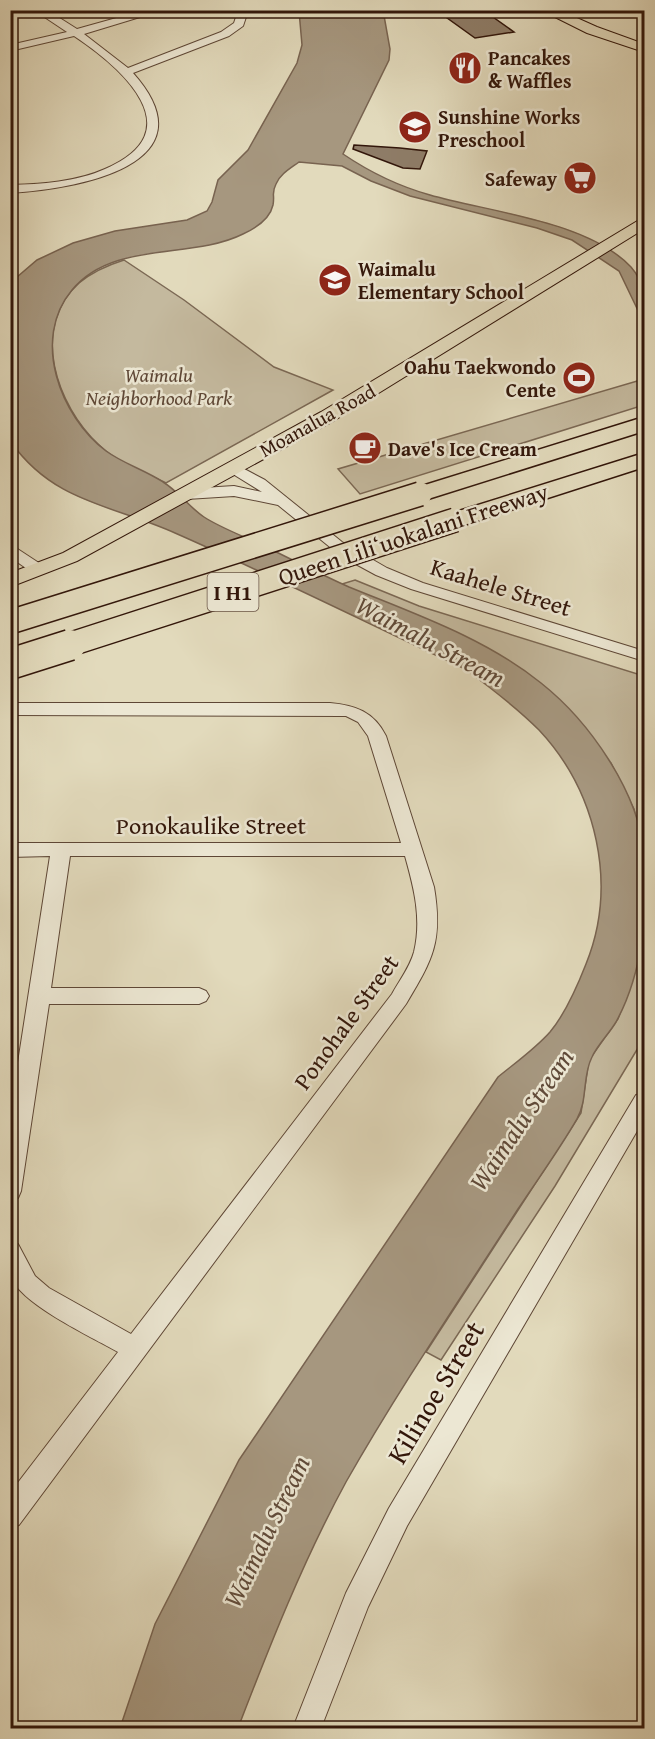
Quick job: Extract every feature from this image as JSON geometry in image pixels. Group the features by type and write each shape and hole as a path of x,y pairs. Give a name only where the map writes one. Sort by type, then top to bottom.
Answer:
{"highway":[{"name":"Queen Liliʻuokalani Freeway","path":"10,622 645,424"},
{"name":"Queen Liliʻuokalani Freeway","path":"10,664 645,460"}],"main road":[{"path":"547,10 592,30 645,48"},
{"name":"Moanalua Road","path":"10,581 39,570 131,524 362,396 645,222"}],"street":[{"path":"10,189 42,188 80,181 118,166 138,153 149,138 153,115 143,91 126,72 76,33 39,10"},
{"path":"10,48 76,33 158,10"},
{"path":"126,72 225,34 239,24 241,17 237,10"},
{"path":"10,141 10,166"},
{"name":"Kaahele Street","path":"233,468 256,478 326,538 346,552 405,581 645,656"},
{"path":"187,494 234,491 284,501"},
{"path":"10,549 39,570"},
{"name":"Ponohale Street","path":"10,709 330,709 354,712 367,720 375,730 424,887 428,912 427,939 419,965 399,999 10,1516"},
{"name":"Ponokaulike Street","path":"10,850 411,849"},
{"path":"10,1191 61,850"},
{"path":"39,996 199,996"},
{"name":"Kilinoe Street","path":"307,1728 356,1602 398,1517 645,1101"},
{"path":"10,1251 27,1283 40,1295 135,1348"}],"green space":[{"name":"Waimalu Neighborhood Park","path":"124,260 184,300 274,367 333,390 166,483 114,457 84,429 71,410 54,366 52,344 55,322 64,301 79,283 100,269"},
{"path":"644,379 644,405 360,494 338,469"},
{"path":"355,580 419,606 644,676 644,850 634,809 611,763 342,584"},
{"path":"644,927 644,1038 555,1186 441,1360 426,1352 581,1113 589,1060 618,1019 638,963"}],"water":[{"name":"Waimalu Stream","path":"383,10 390,49 389,60 343,154 374,173 407,187 430,195 564,228 612,251 636,273 642,287 644,323 619,271 572,240 537,228 410,196 371,181 342,166 299,162 278,180 269,215 248,232 200,247 130,257 89,274 72,290 60,310 54,331 53,353 56,376 64,398 90,436 113,456 168,486 204,517 338,582 473,640 519,667 559,699 577,717 609,760 633,806 644,854 646,896 642,940 638,962 625,1003 616,1022 597,1048 589,1064 583,1104 577,1119 408,1378 346,1482 301,1573 238,1728 120,1728 155,1624 239,1460 498,1077 538,1044 561,1017 575,991 596,934 600,903 600,872 596,841 588,810 559,755 539,730 521,713 465,669 175,533 65,490 46,478 28,462 11,442 10,283 37,260 73,243 115,231 187,220 207,211 218,180 248,150 297,63 302,45 299,11"}],"building":[{"path":"436,10 483,10 514,32 475,38"},
{"path":"354,145 427,151 420,169 403,168 353,149"}],"place":[{"name":"Pancakes & Waffles","path":"465,68"},
{"name":"Sunshine Works Preschool","path":"415,127"},
{"name":"Safeway","path":"580,178"},
{"name":"Waimalu Elementary School","path":"335,280"},
{"name":"Oahu Taekwondo Cente","path":"579,378"},
{"name":"Dave's Ice Cream","path":"365,448"}]}
